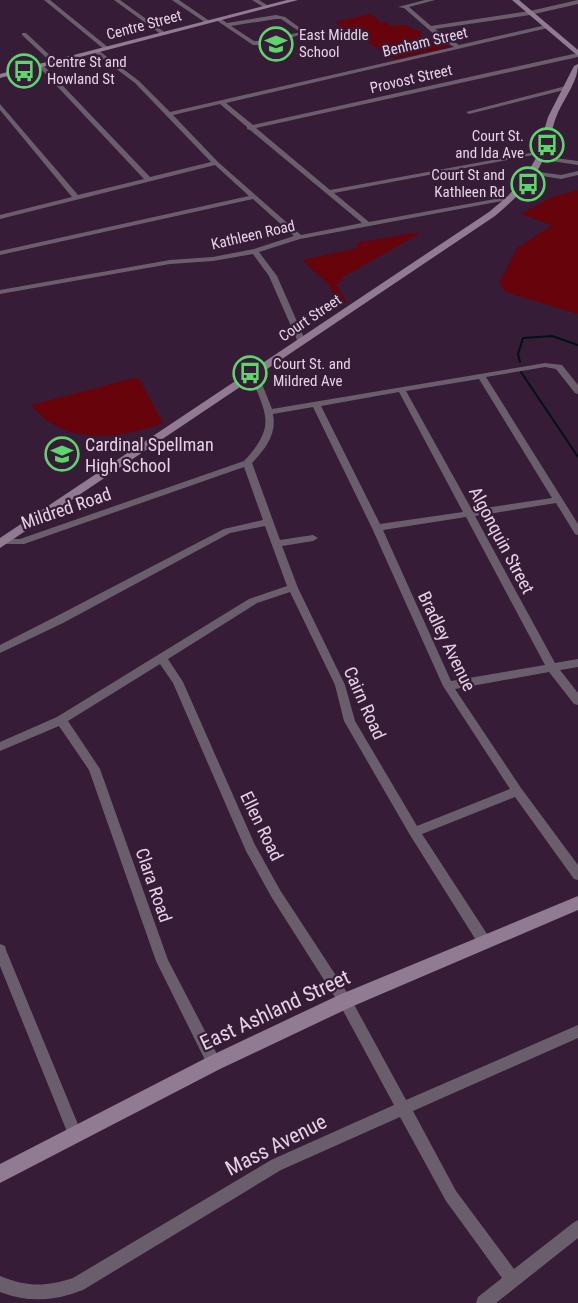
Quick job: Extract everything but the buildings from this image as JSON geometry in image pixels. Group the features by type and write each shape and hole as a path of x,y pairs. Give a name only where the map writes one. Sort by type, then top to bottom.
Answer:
{"street":[{"path":"47,0 106,49"},
{"path":"117,0 164,34"},
{"path":"175,0 208,22"},
{"path":"255,0 267,7"},
{"name":"Centre Street","path":"1,75 295,0"},
{"path":"432,0 403,7 458,46"},
{"path":"515,0 578,54"},
{"path":"430,27 530,13 572,2"},
{"path":"219,20 257,44 304,33 283,18 276,17 227,25"},
{"name":"Benham Street","path":"170,114 546,27"},
{"path":"24,34 55,63"},
{"path":"96,51 137,82 216,163 299,237"},
{"name":"Provost Street","path":"249,128 578,54"},
{"path":"41,66 149,180"},
{"name":"Court Street","path":"2,543 492,214 511,198 532,174 552,117 578,66"},
{"path":"469,111 566,88"},
{"path":"221,102 249,128 367,224"},
{"path":"0,106 77,198"},
{"path":"329,192 540,155 578,163"},
{"path":"0,217 216,163"},
{"path":"532,174 561,177 578,173"},
{"path":"0,253 253,197"},
{"name":"Kathleen Road","path":"0,292 170,262 213,259 255,251 299,237 511,198"},
{"path":"255,251 273,276 302,342"},
{"path":"268,412 545,365 559,367 563,370 578,391"},
{"path":"248,463 268,438 271,428 268,412 254,374"},
{"path":"481,376 578,532"},
{"name":"Algonquin Street","path":"402,391 553,669 578,701"},
{"name":"Bradley Avenue","path":"316,404 377,528 448,686 518,791 578,875"},
{"name":"Mildred Road","path":"2,543 21,542 248,463"},
{"name":"Cairn Road","path":"248,463 293,588 340,685 350,721 414,832 484,941"},
{"path":"377,528 558,500"},
{"path":"0,649 227,531 268,522"},
{"path":"277,544 314,538"},
{"path":"0,747 61,720 253,601 293,588"},
{"name":"Ellen Road","path":"162,658 178,682 250,847 276,894 345,1001 451,1196 513,1280"},
{"path":"448,686 578,663"},
{"name":"Clara Road","path":"61,720 94,769 162,961 213,1063"},
{"path":"414,832 518,791"},
{"name":"East Ashland Street","path":"0,1174 213,1063 345,1001 578,903"},
{"path":"0,950 75,1134"},
{"name":"Mass Avenue","path":"0,1284 12,1290 34,1294 56,1292 77,1284 276,1165 578,1031"},
{"path":"484,1303 578,1228"}],"shaded area":[{"path":"371,14 381,23 386,22 391,26 406,25 419,30 422,37 417,37 418,41 436,38 450,47 395,59 334,22"},
{"path":"578,190 578,314 505,292 499,283 517,248 552,225 520,214 552,197"},
{"path":"418,232 419,234 341,278 343,280 336,285 347,302 339,306 329,285 302,260 358,248 356,243"},
{"path":"134,378 139,379 163,423 128,433 92,436 59,428 31,405"}],"waterway":[{"path":"520,362 518,354 523,338 552,336 578,345"},
{"path":"521,372 578,457"}],"place":[{"name":"East Middle School","path":"276,44"},
{"name":"Centre St and Howland St","path":"24,71"},
{"name":"Court St. and Ida Ave","path":"547,145"},
{"name":"Court St and Kathleen Rd","path":"528,184"},
{"name":"Court St. and Mildred Ave","path":"250,373"},
{"name":"Cardinal Spellman High School","path":"62,454"}]}
